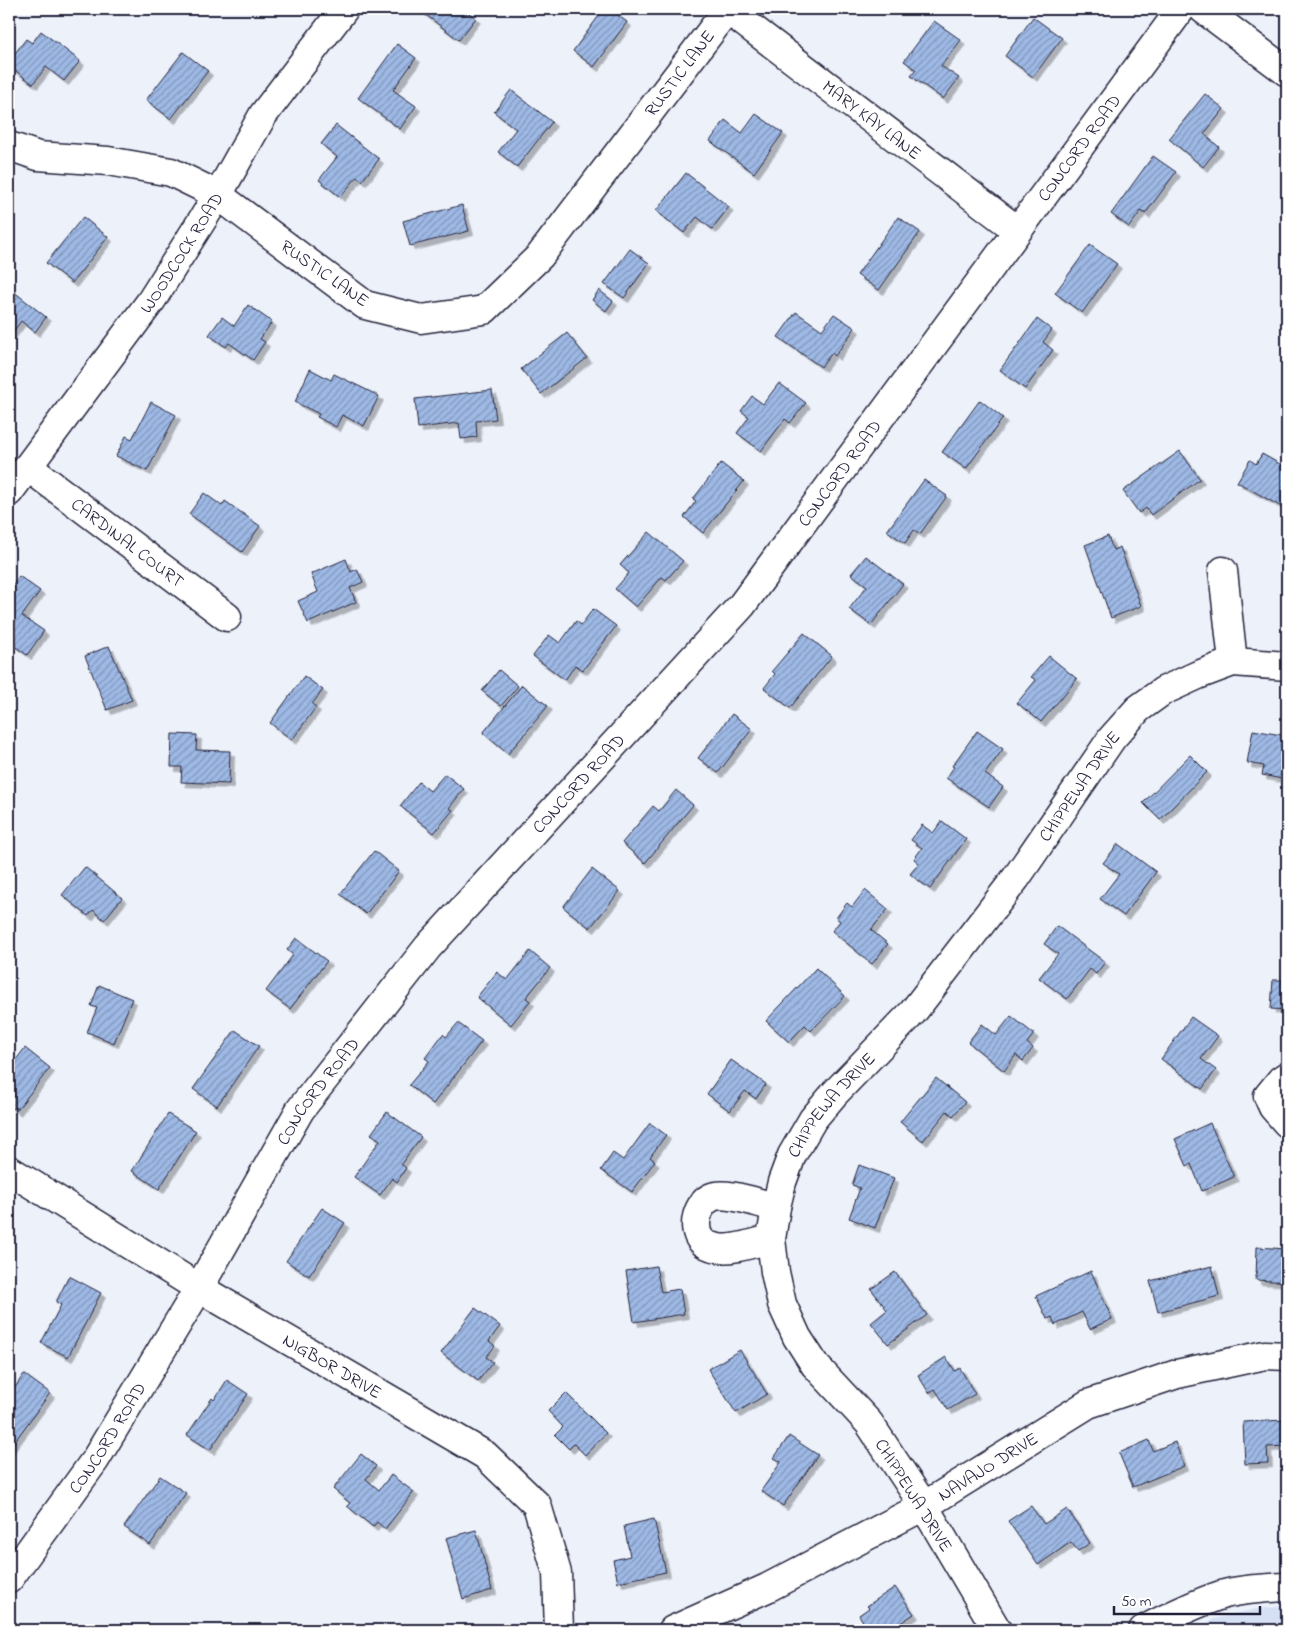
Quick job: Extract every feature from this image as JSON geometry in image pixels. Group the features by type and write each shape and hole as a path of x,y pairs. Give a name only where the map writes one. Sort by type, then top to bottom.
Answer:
{"street":[{"name":"WOODCOCK ROAD","path":"9,492 151,301 218,195 263,115 344,9"},
{"name":"RUSTIC LANE","path":"9,146 38,156 108,161 172,172 218,195 365,305 421,319 484,310 540,256 728,9"},
{"name":"MARY KAY LANE","path":"728,9 1017,230"},
{"name":"CONCORD ROAD","path":"9,1579 95,1460 199,1288 300,1110 428,947 742,605 1181,9"},
{"path":"1203,9 1287,72"},
{"name":"CARDINAL COURT","path":"28,467 227,617"},
{"path":"1223,571 1233,662"},
{"name":"CHIPPEWA DRIVE","path":"997,1630 924,1506 869,1423 815,1365 797,1338 782,1304 775,1272 771,1239 782,1182 792,1156 813,1119 835,1093 913,1012 1016,878 1112,738 1138,709 1163,691 1233,662 1287,666"},
{"path":"1287,1076 1281,1080 1268,1096 1273,1107 1287,1123"},
{"name":"NIGBOR DRIVE","path":"9,1170 199,1288 485,1454 537,1505 557,1573 559,1630"},
{"path":"771,1239 721,1249 709,1246 700,1239 696,1220 700,1206 711,1197 724,1196 776,1207"},
{"name":"NAVAJO DRIVE","path":"673,1630 768,1588 924,1506 1088,1404 1177,1374 1265,1355 1287,1356"},
{"path":"1143,1630 1180,1611 1223,1594 1261,1588 1287,1587"}],"shaded area":[{"path":"1287,1606 1287,1630 1195,1630 1214,1619 1256,1609"}],"building":[{"path":"418,9 463,9 476,18 459,40"},
{"path":"604,9 609,9 627,22 594,67 573,51"},
{"path":"1033,17 1062,38 1033,77 1005,56"},
{"path":"934,21 961,40 941,66 959,78 943,99 911,76 916,70 904,61"},
{"path":"41,31 80,61 64,81 46,67 33,84 9,66 9,61 26,39 32,43"},
{"path":"397,44 416,58 393,90 416,106 400,129 358,98"},
{"path":"183,52 208,71 171,119 146,100"},
{"path":"511,90 552,122 517,167 498,152 516,129 494,112"},
{"path":"1205,94 1224,109 1204,134 1219,147 1203,167 1169,139"},
{"path":"756,114 783,133 754,173 710,141 725,120 742,133"},
{"path":"336,125 379,159 362,181 357,177 340,197 319,180 337,157 321,144"},
{"path":"1153,156 1176,172 1145,214 1141,211 1129,227 1111,214"},
{"path":"686,173 729,207 712,229 697,217 684,233 656,211"},
{"path":"462,205 469,231 410,246 403,221"},
{"path":"83,217 108,237 72,283 46,263"},
{"path":"898,217 920,232 879,290 857,275"},
{"path":"1090,245 1117,264 1082,313 1055,293"},
{"path":"630,249 649,263 624,298 604,284"},
{"path":"599,290 613,301 606,311 592,300"},
{"path":"13,291 46,317 35,332 21,321 9,337 9,296"},
{"path":"248,305 272,322 260,339 265,342 253,360 229,343 226,347 209,335 222,317 234,326"},
{"path":"796,312 822,330 834,314 855,328 835,356 832,353 821,367 778,337"},
{"path":"1037,319 1052,330 1043,342 1053,350 1025,389 1000,370"},
{"path":"567,333 587,358 541,394 521,369"},
{"path":"310,369 331,380 334,374 379,396 364,426 342,415 336,427 317,417 319,414 295,402"},
{"path":"779,383 806,403 790,423 785,419 761,451 737,433 749,417 741,411 752,396 763,404"},
{"path":"492,390 496,419 476,421 477,437 461,439 459,423 418,428 415,399"},
{"path":"980,400 1003,418 966,469 942,452"},
{"path":"151,402 176,415 147,471 116,456 126,436 132,439"},
{"path":"1180,451 1200,479 1151,515 1146,508 1139,513 1123,491"},
{"path":"1262,454 1287,468 1287,510 1237,482 1250,460 1256,464"},
{"path":"721,463 744,481 703,533 684,517 696,501 693,499"},
{"path":"924,480 947,496 920,534 914,530 905,543 887,531"},
{"path":"204,493 222,506 225,501 260,526 242,552 189,514"},
{"path":"649,532 683,561 666,580 662,577 636,607 615,589 629,573 620,565"},
{"path":"1108,536 1113,550 1120,547 1141,606 1111,618 1085,545"},
{"path":"866,556 903,584 871,625 849,609 867,586 851,574"},
{"path":"346,559 351,572 357,569 363,582 350,588 356,602 308,623 298,601 318,592 311,574"},
{"path":"19,576 40,591 22,616 44,631 27,655 9,642 9,590"},
{"path":"593,609 616,626 583,670 575,665 565,680 533,656 549,635 560,643 576,621 581,625"},
{"path":"804,633 832,656 790,708 764,688 775,674 772,671"},
{"path":"109,646 132,700 107,710 85,656"},
{"path":"1049,656 1077,679 1041,722 1017,703 1036,680 1031,677"},
{"path":"499,670 518,686 501,706 482,691"},
{"path":"304,676 323,690 312,704 316,707 292,740 270,723"},
{"path":"522,685 548,706 508,754 483,733"},
{"path":"732,714 752,729 718,773 698,758"},
{"path":"1253,730 1287,736 1287,780 1262,775 1264,766 1247,763"},
{"path":"977,731 1003,749 985,774 1003,787 989,807 946,778 954,767 952,766"},
{"path":"172,734 197,735 196,750 230,751 229,784 181,782 182,767 171,767"},
{"path":"1190,755 1207,772 1160,820 1143,803"},
{"path":"445,774 464,789 449,808 453,810 434,833 400,806 419,782 430,791"},
{"path":"676,790 693,805 645,863 622,843 653,806 659,811"},
{"path":"942,821 966,839 930,889 910,874 919,863 914,859 922,848 911,840 922,825 933,833"},
{"path":"1118,844 1156,872 1124,916 1100,899 1119,874 1103,863"},
{"path":"374,851 399,871 366,914 340,894"},
{"path":"85,867 122,898 104,920 93,910 88,916 62,895"},
{"path":"592,869 620,891 590,928 563,907"},
{"path":"865,890 888,909 871,930 888,944 872,964 832,931 840,921 836,918 847,903 852,907"},
{"path":"1057,926 1105,962 1096,974 1090,969 1067,999 1039,978 1058,954 1044,944"},
{"path":"296,938 327,961 290,1009 266,991 293,955 287,950"},
{"path":"530,951 550,968 526,998 530,1001 511,1025 477,997 497,972 507,980"},
{"path":"816,968 845,996 811,1031 805,1025 789,1042 766,1021"},
{"path":"1273,980 1287,980 1287,1010 1271,1009"},
{"path":"99,985 132,999 114,1043 87,1032 97,1008 91,1006"},
{"path":"1011,1016 1034,1034 1027,1043 1033,1048 1023,1061 1016,1055 1004,1071 968,1042 982,1024 996,1035"},
{"path":"1191,1017 1218,1036 1201,1059 1216,1070 1202,1089 1161,1059"},
{"path":"458,1023 482,1041 433,1104 409,1085 429,1061 425,1058 443,1034 446,1037"},
{"path":"235,1030 259,1046 217,1106 193,1089"},
{"path":"25,1048 50,1068 16,1111 9,1105 9,1069"},
{"path":"731,1060 766,1084 756,1099 745,1091 730,1111 707,1094"},
{"path":"936,1078 965,1102 953,1116 947,1111 923,1141 900,1122"},
{"path":"387,1112 421,1137 401,1164 406,1168 397,1182 392,1178 380,1195 354,1177 380,1140 371,1134"},
{"path":"168,1114 196,1131 159,1189 132,1171"},
{"path":"650,1123 666,1135 650,1157 655,1161 632,1192 601,1170 613,1153 623,1160"},
{"path":"1210,1123 1234,1177 1202,1191 1191,1164 1187,1166 1175,1139"},
{"path":"859,1165 894,1178 875,1228 849,1218 860,1188 852,1185"},
{"path":"322,1208 345,1223 309,1276 286,1261"},
{"path":"1257,1247 1287,1249 1287,1282 1256,1280"},
{"path":"656,1266 661,1292 680,1289 684,1314 634,1322 626,1271"},
{"path":"1212,1266 1219,1296 1158,1312 1150,1281"},
{"path":"1091,1271 1112,1319 1090,1329 1082,1312 1055,1325 1052,1317 1047,1319 1036,1296"},
{"path":"895,1272 927,1315 888,1344 871,1323 887,1310 871,1289"},
{"path":"69,1276 101,1293 68,1357 41,1343 61,1305 56,1302"},
{"path":"475,1308 500,1326 489,1341 495,1346 486,1357 493,1362 478,1381 441,1353"},
{"path":"740,1350 767,1394 736,1413 708,1369"},
{"path":"946,1357 955,1371 960,1368 975,1394 948,1410 935,1389 929,1393 918,1375"},
{"path":"24,1374 50,1393 9,1449 9,1396"},
{"path":"227,1380 248,1394 210,1450 187,1435 212,1398 214,1400"},
{"path":"566,1393 606,1433 585,1455 574,1444 569,1449 555,1435 563,1427 548,1411"},
{"path":"1287,1420 1287,1446 1267,1447 1268,1463 1245,1464 1243,1422"},
{"path":"789,1436 818,1455 783,1506 761,1491 781,1462 774,1458"},
{"path":"1149,1440 1153,1451 1175,1442 1184,1466 1133,1487 1119,1453"},
{"path":"361,1454 376,1466 366,1479 379,1490 391,1475 414,1492 385,1529 377,1522 373,1527 347,1506 350,1503 333,1489"},
{"path":"160,1476 186,1493 150,1545 124,1527"},
{"path":"1031,1506 1044,1524 1067,1509 1090,1543 1078,1551 1071,1542 1038,1565 1008,1521"},
{"path":"654,1519 666,1572 618,1582 613,1560 630,1556 624,1526"},
{"path":"476,1530 492,1590 463,1599 446,1538"},
{"path":"895,1587 914,1614 890,1630 868,1630 859,1615 869,1608 867,1606"}]}
